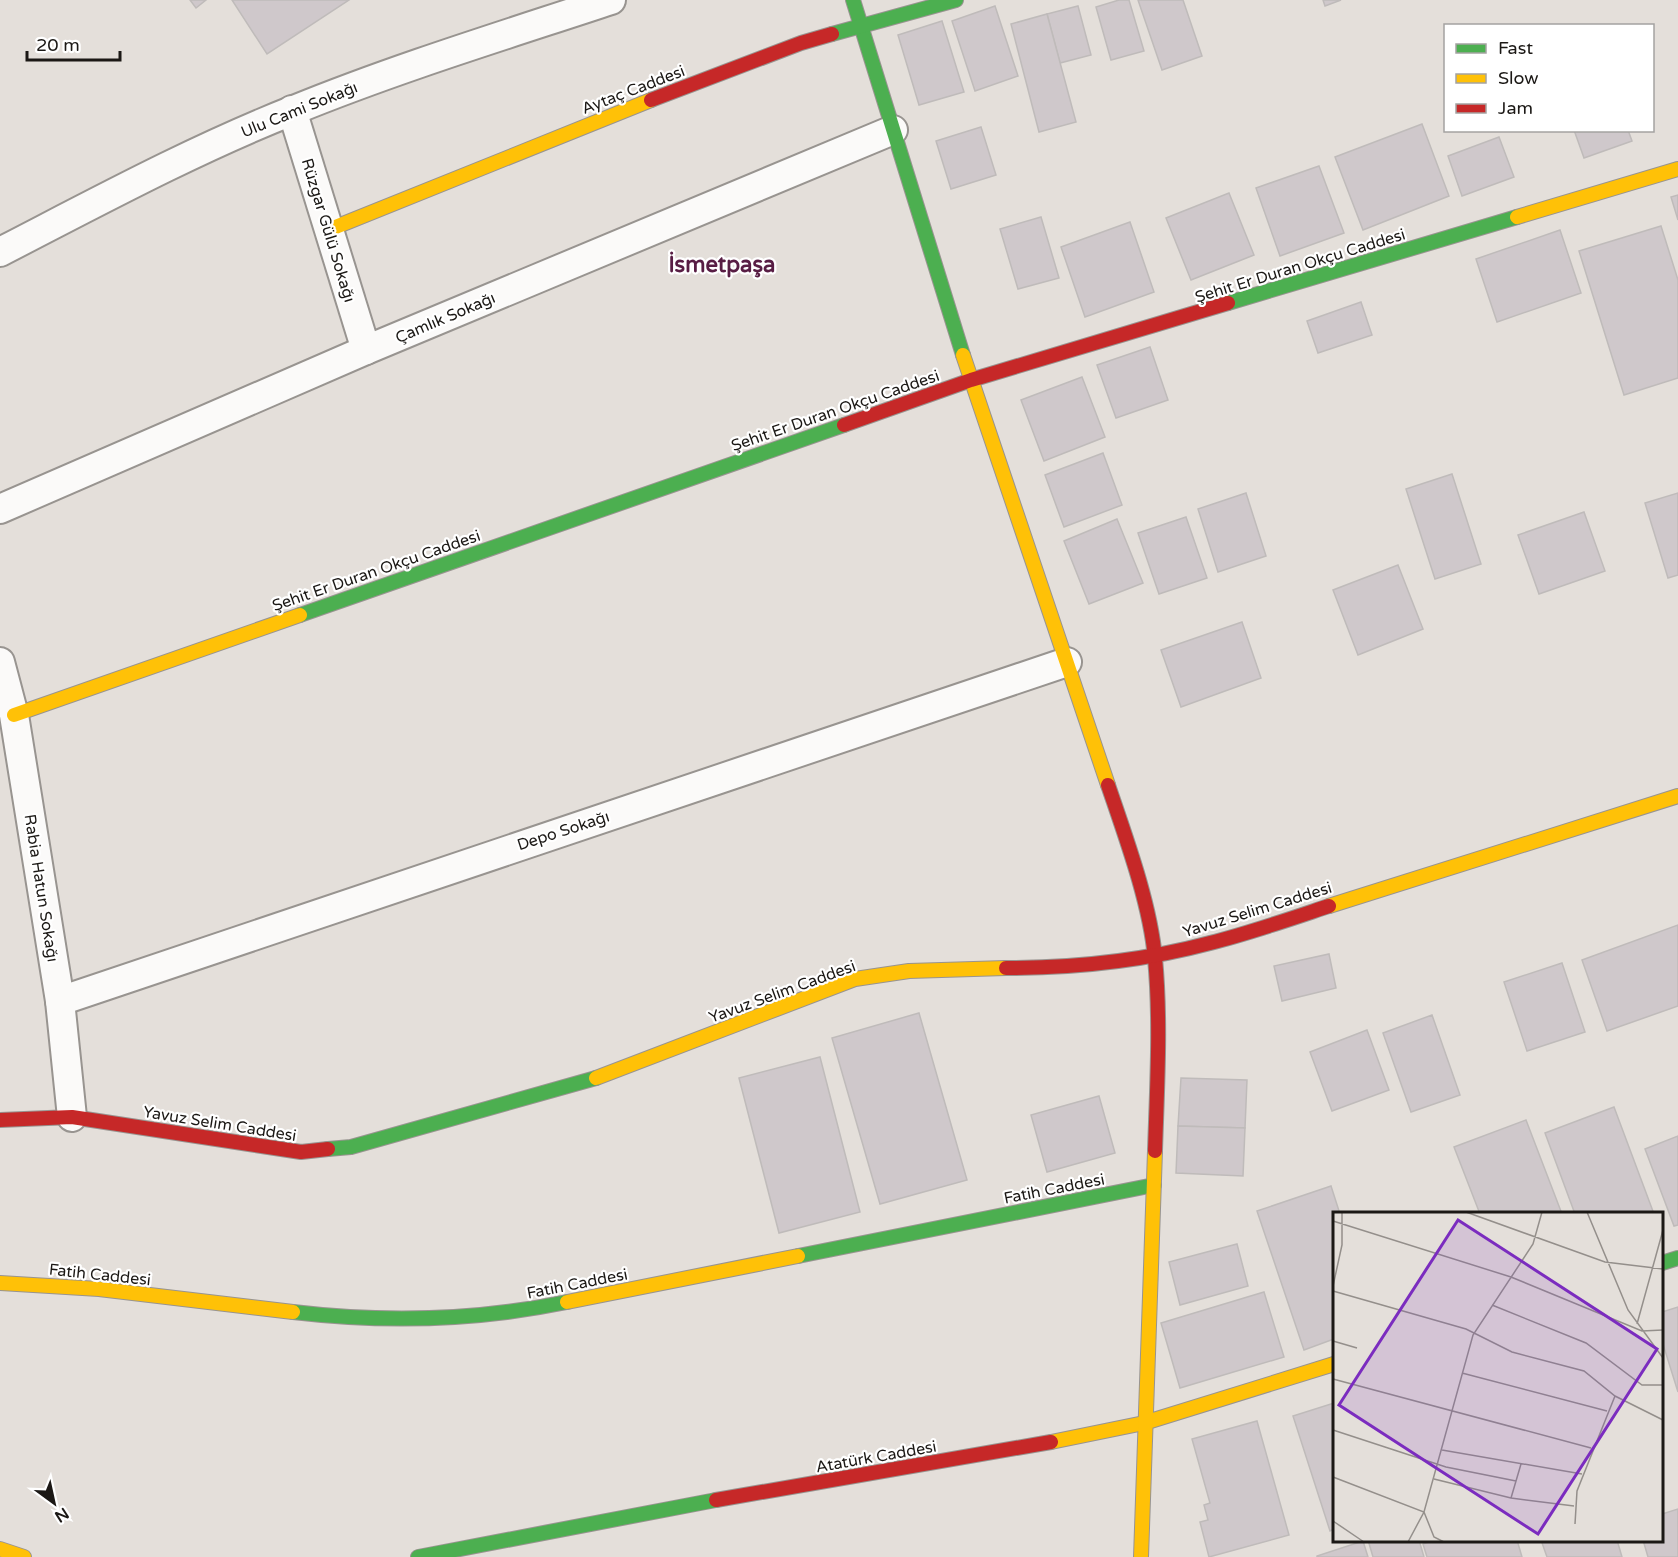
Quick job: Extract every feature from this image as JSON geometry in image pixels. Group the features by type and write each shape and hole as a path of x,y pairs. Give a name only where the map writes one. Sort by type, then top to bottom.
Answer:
{"street":[{"name":"Ulu Cami Sokağı","path":"0,252 171,164 292,110 360,84 611,0"},
{"path":"853,0 971,380 1134,865 1155,956 1159,1042 1141,1557"},
{"name":"Aytaç Caddesi","path":"328,230 685,86 801,43 861,24 956,0"},
{"name":"Rüzgar Gülü Sokağı","path":"292,110 366,350"},
{"name":"Çamlık Sokağı","path":"0,509 366,350 893,130"},
{"name":"Şehit Er Duran Okçu Caddesi","path":"14,716 971,380 1678,169"},
{"name":"Rabia Hatun Sokağı","path":"0,662 14,716 60,1001 72,1117"},
{"name":"Depo Sokağı","path":"60,1001 1066,662"},
{"name":"Yavuz Selim Caddesi","path":"0,1120 72,1117 291,1151 351,1147 607,1075 855,979 894,970 948,967 1068,967 1155,956 1212,942 1435,870 1678,796"},
{"name":"Fatih Caddesi","path":"0,1283 54,1286 337,1317 447,1320 494,1316 558,1304 1154,1185"},
{"path":"1663,1263 1678,1258"},
{"name":"Atatürk Caddesi","path":"418,1557 614,1518 1091,1435 1144,1423 1333,1365"},
{"path":"0,1549 24,1557"}],"building":[{"path":"190,0 206,0 196,8"},
{"path":"232,0 349,0 267,54"},
{"path":"1119,0 1129,0 1144,51 1111,60 1096,7"},
{"path":"1138,0 1183,0 1202,56 1162,70"},
{"path":"1323,0 1341,0 1325,6"},
{"path":"995,6 1018,76 975,91 952,21"},
{"path":"1078,6 1091,55 1060,63 1047,14"},
{"path":"1047,14 1076,122 1039,132 1011,24"},
{"path":"942,21 964,92 919,105 898,35"},
{"path":"1422,124 1449,196 1363,230 1335,157"},
{"path":"981,127 996,175 951,189 936,141"},
{"path":"1575,132 1629,132 1632,141 1584,158"},
{"path":"1499,137 1514,177 1462,196 1448,156"},
{"path":"1319,166 1344,233 1280,256 1256,188"},
{"path":"1229,193 1254,255 1191,280 1166,218"},
{"path":"1678,195 1678,220 1671,197"},
{"path":"1041,217 1059,278 1018,289 1000,229"},
{"path":"1130,222 1154,292 1085,317 1061,247"},
{"path":"1661,226 1678,280 1678,378 1624,395 1579,251"},
{"path":"1560,230 1581,293 1497,322 1476,259"},
{"path":"1361,302 1372,335 1318,353 1307,321"},
{"path":"1150,347 1168,400 1116,418 1097,365"},
{"path":"1082,377 1105,437 1044,461 1021,400"},
{"path":"1103,453 1122,505 1064,527 1045,475"},
{"path":"1452,474 1481,564 1435,579 1406,489"},
{"path":"1246,493 1266,556 1218,572 1198,509"},
{"path":"1678,493 1678,575 1668,578 1645,503"},
{"path":"1584,512 1605,571 1539,594 1518,535"},
{"path":"1186,517 1207,578 1159,594 1138,533"},
{"path":"1117,519 1143,583 1089,604 1064,541"},
{"path":"1398,565 1423,629 1358,655 1333,590"},
{"path":"1242,622 1261,678 1181,707 1161,650"},
{"path":"1678,925 1678,1006 1607,1031 1582,960"},
{"path":"1329,954 1336,988 1282,1001 1274,966"},
{"path":"1562,963 1585,1032 1527,1051 1504,982"},
{"path":"919,1013 967,1180 880,1204 832,1038"},
{"path":"1432,1015 1460,1095 1411,1112 1383,1033"},
{"path":"1367,1030 1389,1090 1332,1111 1310,1052"},
{"path":"820,1057 860,1212 779,1233 739,1078"},
{"path":"1181,1078 1247,1080 1245,1128 1178,1126"},
{"path":"1099,1096 1115,1153 1047,1172 1031,1115"},
{"path":"1614,1107 1653,1212 1574,1212 1545,1133"},
{"path":"1526,1120 1561,1212 1479,1212 1454,1147"},
{"path":"1178,1126 1245,1128 1243,1176 1176,1173"},
{"path":"1678,1136 1678,1225 1674,1226 1645,1149"},
{"path":"1331,1186 1339,1212 1333,1212 1333,1339 1304,1350 1257,1211"},
{"path":"1237,1244 1248,1286 1180,1305 1169,1262"},
{"path":"1264,1292 1284,1357 1180,1388 1161,1323"},
{"path":"1678,1307 1678,1392 1663,1344 1663,1312"},
{"path":"1333,1403 1333,1530 1330,1531 1293,1416"},
{"path":"1257,1421 1289,1535 1209,1557 1200,1522 1208,1520 1204,1505 1210,1503 1192,1439"},
{"path":"1678,1509 1678,1557 1648,1557 1644,1542 1663,1542 1663,1514"},
{"path":"1363,1542 1368,1557 1317,1557"},
{"path":"1369,1542 1420,1542 1424,1557 1373,1557"},
{"path":"1429,1542 1518,1542 1522,1557 1427,1557 1423,1544"},
{"path":"1542,1542 1618,1542 1622,1557 1547,1557"}],"traffic: fast":[{"path":"853,0 963,355"},
{"path":"832,34 956,0"},
{"path":"1228,303 1517,217"},
{"path":"300,615 844,425"},
{"path":"328,1149 351,1147 596,1078"},
{"path":"798,1256 1154,1185"},
{"path":"1663,1263 1678,1258"},
{"path":"293,1312 362,1318 430,1318 498,1313 567,1302"},
{"path":"418,1557 716,1500"}],"traffic: slow":[{"path":"328,230 651,100"},
{"path":"1517,217 1678,169"},
{"path":"963,355 1108,785"},
{"path":"14,715 300,615"},
{"path":"1329,906 1678,796"},
{"path":"596,1078 855,979 909,971 1006,968"},
{"path":"1141,1557 1155,1151"},
{"path":"567,1302 798,1256"},
{"path":"0,1283 99,1289 293,1312"},
{"path":"1051,1442 1144,1423 1333,1364"},
{"path":"0,1549 24,1557"}],"traffic: jam":[{"path":"651,100 801,43 832,34"},
{"path":"844,425 971,380 1228,303"},
{"path":"1108,785 1143,893 1155,958 1158,1030 1155,1151"},
{"path":"1006,968 1058,967 1134,959 1240,935 1329,906"},
{"path":"0,1120 72,1117 301,1152 328,1149"},
{"path":"716,1500 1051,1442"}],"district":[{"name":"İsmetpaşa","path":"722,264"}]}
